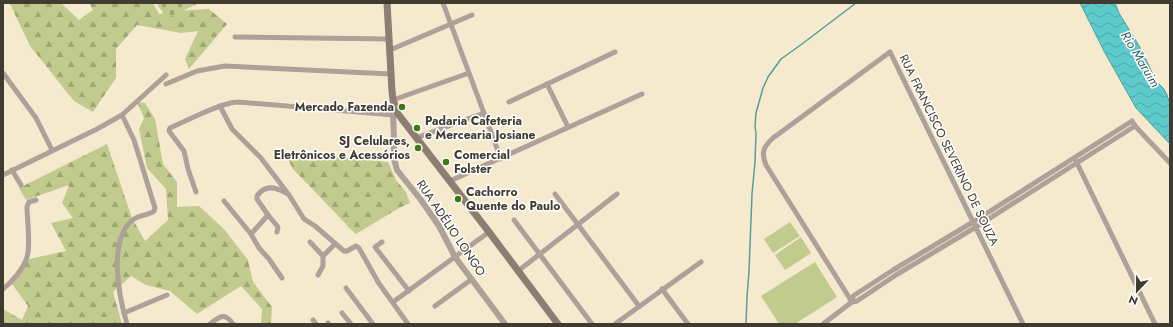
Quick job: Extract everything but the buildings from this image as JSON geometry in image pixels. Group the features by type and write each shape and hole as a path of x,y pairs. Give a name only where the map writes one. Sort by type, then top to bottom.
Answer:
{"main road":[{"path":"387,3 391,74 395,109 558,324"}],"street":[{"path":"443,3 500,159"},
{"path":"390,50 472,15"},
{"path":"235,37 389,39"},
{"path":"508,102 615,52"},
{"name":"RUA FRANCISCO SEVERINO DE SOUZA","path":"852,302 766,165 763,158 763,151 766,143 890,52 1023,324"},
{"path":"166,84 203,69 225,66 391,74"},
{"path":"3,73 36,118 52,150"},
{"path":"196,192 188,170 184,151 170,131 170,128 220,106 238,102 395,109 469,73"},
{"path":"3,175 97,129 122,115 166,75"},
{"path":"547,84 568,127"},
{"path":"450,181 642,94"},
{"path":"220,106 232,129 261,158 289,195 304,219 315,226 344,251 356,246 359,248 378,282 394,302 408,324"},
{"name":"RUA ADÉLIO LONGO","path":"395,109 394,159 397,170 415,192 435,221 455,257 505,324"},
{"path":"416,138 484,113"},
{"path":"122,115 134,140 155,208 152,213 135,218 123,233 119,243 117,261 118,288 127,324"},
{"path":"823,324 852,302 857,301 895,272 974,224 1133,123 1170,163"},
{"path":"1075,160 1155,324"},
{"path":"12,170 21,185"},
{"path":"277,232 278,227 268,215 257,196 264,189 272,187 277,188 289,195"},
{"path":"554,194 639,306"},
{"path":"518,271 617,194"},
{"path":"3,289 17,274 27,257 27,207 29,202 36,200"},
{"path":"224,201 251,234 259,248 269,259 282,278"},
{"path":"251,234 268,215"},
{"path":"514,220 592,324"},
{"path":"394,302 489,232"},
{"path":"310,242 323,256 323,266 318,275"},
{"path":"382,242 375,247 408,291"},
{"path":"323,256 335,244"},
{"path":"615,324 701,262"},
{"path":"435,306 472,279"},
{"path":"346,288 373,324"},
{"path":"662,289 688,324"},
{"path":"124,313 167,295"},
{"path":"342,313 351,324"},
{"path":"210,324 221,316 228,318 233,324"}],"green space":[{"path":"61,3 79,20 93,10 89,3 153,3 159,14 175,11 209,9 227,24 189,69 185,59 198,31 181,33 137,25 116,49 116,78 93,112 74,101 30,46 10,4"},
{"path":"156,3 198,3 167,18"},
{"path":"137,102 145,103 155,119 163,164 177,182 177,207 199,206 224,229 248,260 253,282 272,307 271,324 261,324 262,309 241,286 197,314 170,291 146,285 131,276 113,292 122,324 3,324 3,309 22,320 28,306 12,284 29,259 66,251 51,223 73,218 62,203 69,185 26,200 19,188 107,144 132,218 145,241 168,220 166,189 147,168 139,129 144,118"},
{"path":"284,152 388,162 396,180 406,192 410,203 356,234 293,169"},
{"path":"790,222 800,236 773,253 764,239"},
{"path":"801,237 811,253 785,270 775,255"},
{"path":"815,262 837,297 795,324 779,324 761,296"}],"water":[{"name":"Rio Maruim","path":"1080,3 1115,3 1119,13 1141,49 1156,81 1164,89 1167,95 1170,104 1170,144 1136,108 1105,53"}],"waterway":[{"path":"746,324 752,194 755,162 755,126 756,113 763,88 768,77 781,59 856,3"}],"place":[{"name":"Mercado Fazenda","path":"402,107"},
{"name":"Padaria Cafeteria e Mercearia Josiane","path":"417,128"},
{"name":"SJ Celulares, Eletrônicos e Acessórios","path":"418,148"},
{"name":"Comercial Folster","path":"446,162"},
{"name":"Cachorro Quente do Paulo","path":"458,199"}]}
